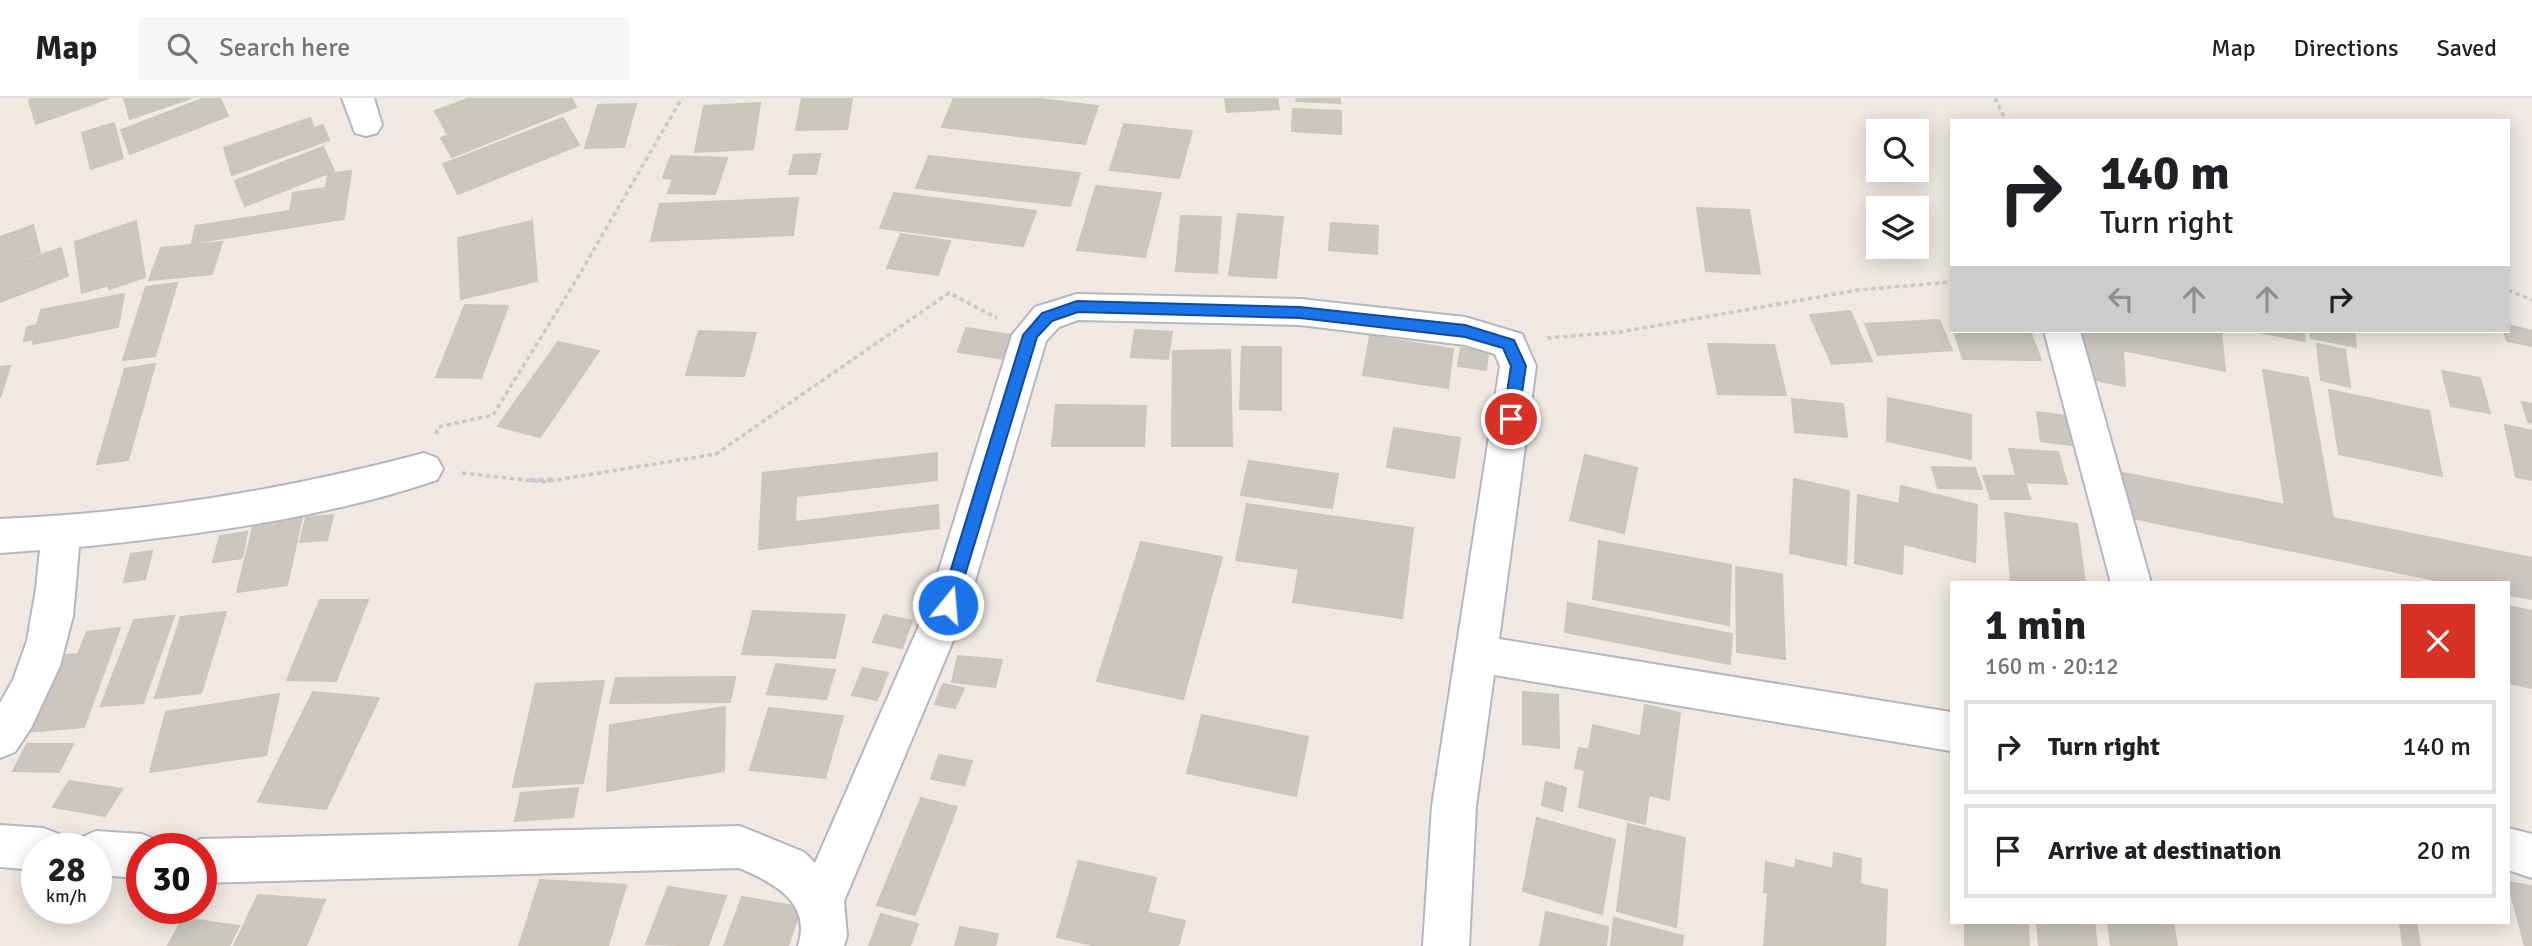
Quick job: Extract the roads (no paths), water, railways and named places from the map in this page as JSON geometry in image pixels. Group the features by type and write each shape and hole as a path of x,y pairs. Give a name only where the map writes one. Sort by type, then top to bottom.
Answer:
{"street":[{"path":"821,946 824,936 821,901 948,605 1030,335 1047,317 1077,307 1300,313 1465,331 1509,344 1518,366 1454,806 1446,946"},
{"path":"2063,333 2130,581"},
{"path":"0,536 60,534 280,504 351,489 424,469"},
{"path":"0,738 16,718 44,654 57,602 60,534"},
{"path":"1476,654 1950,732"},
{"path":"0,846 21,847"},
{"path":"217,861 740,847 788,867 821,901"},
{"path":"2510,850 2532,856"}]}
